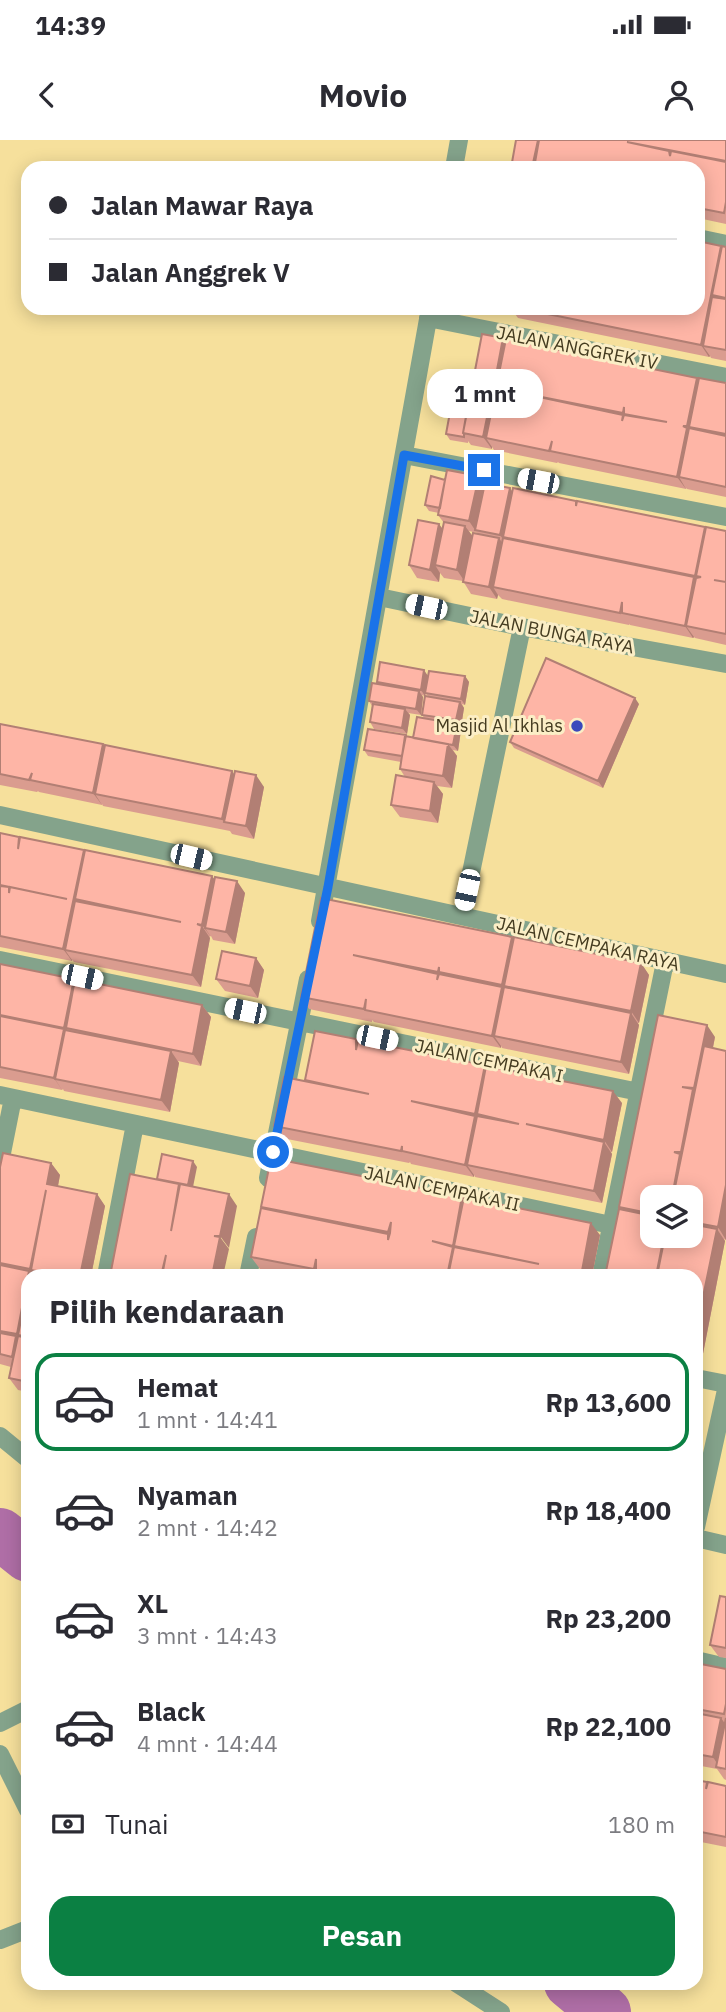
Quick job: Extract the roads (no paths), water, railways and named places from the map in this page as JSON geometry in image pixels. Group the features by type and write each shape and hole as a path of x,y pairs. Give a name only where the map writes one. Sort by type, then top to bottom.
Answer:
{"street":[{"path":"455,161 459,140"},
{"path":"705,240 726,244"},
{"path":"316,941 328,887 429,315"},
{"name":"JALAN ANGGREK IV","path":"438,315 726,377"},
{"path":"404,455 726,517"},
{"name":"JALAN BUNGA RAYA","path":"379,597 522,627 726,664"},
{"path":"461,916 522,627"},
{"name":"JALAN CEMPAKA RAYA","path":"0,815 726,974"},
{"name":"JALAN CEMPAKA I","path":"0,960 639,1092"},
{"path":"602,1269 666,962"},
{"path":"265,1194 310,968"},
{"path":"0,1163 6,1097"},
{"name":"JALAN CEMPAKA II","path":"6,1097 611,1225"},
{"path":"107,1269 135,1124"},
{"path":"249,1269 259,1221"},
{"path":"703,1379 726,1384"},
{"path":"703,1492 723,1420 726,1390"},
{"path":"0,1436 21,1453"},
{"path":"703,1540 726,1545"},
{"path":"703,1662 726,1667"},
{"path":"0,1723 21,1712"},
{"path":"0,1754 21,1796"},
{"path":"0,1940 21,1932"},
{"path":"467,1990 501,2012"}],"waterway":[{"path":"0,1534 21,1550"},
{"path":"578,1990 605,2012"}],"place":[{"name":"Masjid Al Ikhlas","path":"577,726"}]}
